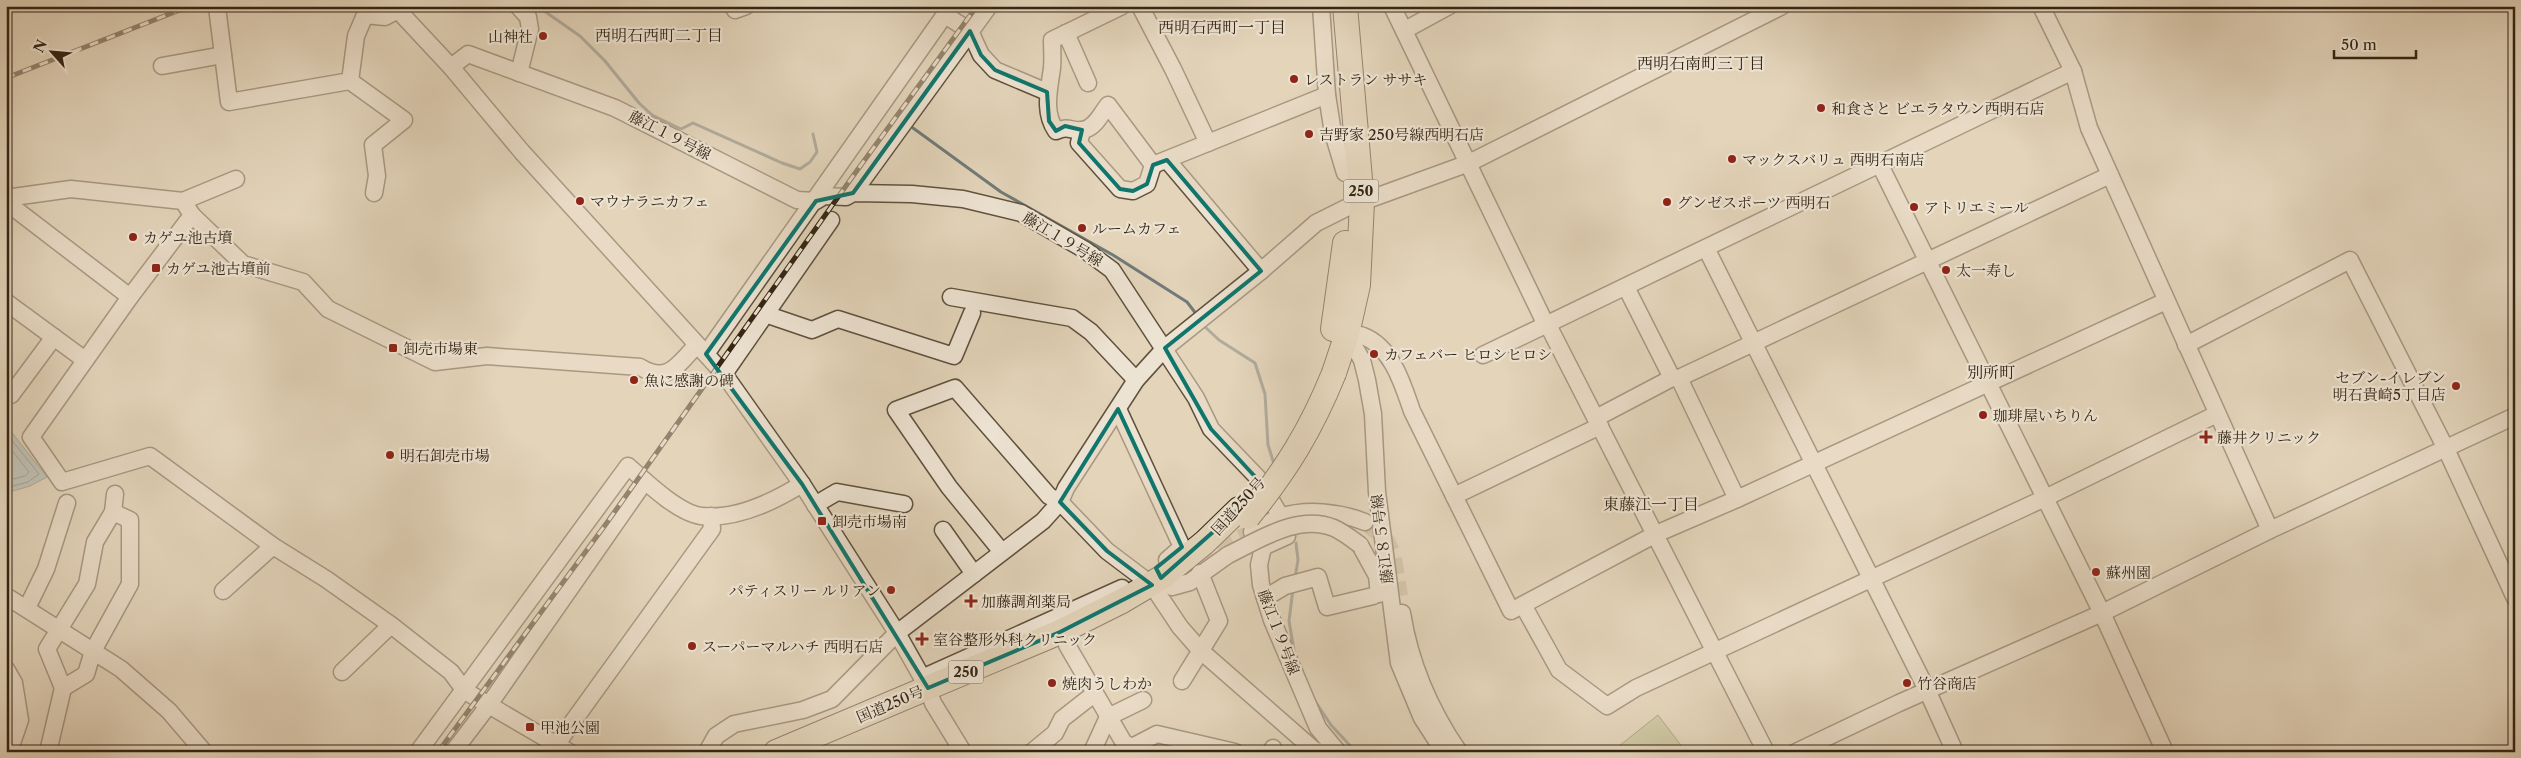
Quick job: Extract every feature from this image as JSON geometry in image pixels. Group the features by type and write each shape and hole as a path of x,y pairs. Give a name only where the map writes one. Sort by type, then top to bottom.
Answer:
{"highway":[{"name":"国道250号","path":"1330,6 1345,173 1355,204"},
{"name":"国道250号","path":"812,752 927,690 1068,646 1161,587 1205,542 1246,519 1265,476 1287,443 1327,372 1340,332 1342,276 1355,204 1355,117 1345,6"},
{"name":"国道250号","path":"776,752 927,690 1161,587"}],"street":[{"path":"518,6 528,17 530,29 519,73"},
{"path":"733,6 735,10 746,6"},
{"path":"853,193 970,30 990,6"},
{"path":"1122,6 1052,40 1052,66 1047,92 1049,121 1056,131 1065,126 1082,130 1094,125 1108,105 1261,271"},
{"path":"1140,6 1174,69 1208,143"},
{"path":"1321,6 1327,94 1333,133 1345,173"},
{"path":"1355,117 1364,109 1356,6"},
{"path":"1392,6 1546,325 1549,327 1656,534 1766,752"},
{"path":"1405,30 1449,6"},
{"path":"706,752 716,736 734,724 804,710 832,699 897,633 1043,521 1060,502 1066,488 1136,380 1165,348 1261,271 1316,223 1355,204 1468,163 1782,6"},
{"path":"2041,6 2073,70 2089,128 2270,530"},
{"path":"217,8 229,102 350,81 404,120 373,145 377,176 374,193"},
{"path":"350,81 356,36 365,15 385,17 396,8 451,67 522,152 724,374 802,484 897,633 963,752"},
{"path":"6,200 71,189 188,208 243,264 303,282 328,309 435,362 487,356 640,367 653,375 670,373 701,350 816,200 948,11 970,30 981,55 995,70 1047,92"},
{"path":"1066,33 1088,83"},
{"name":"藤江１９号線","path":"451,67 468,54 615,108 797,200 816,200 824,196 846,197 853,193 912,194 963,199 1021,213 1085,250 1112,270 1165,348 1196,398 1211,429 1258,478 1280,517 1288,536 1273,541 1263,548 1259,564 1261,585 1272,620 1318,728 1338,752"},
{"path":"162,66 223,55"},
{"path":"1483,355 2073,70"},
{"path":"1082,130 1079,143 1120,189 1133,191 1147,184 1160,163 1327,94"},
{"path":"1879,163 2102,613 2165,752"},
{"path":"1454,496 1598,422 1676,378 2110,175"},
{"path":"236,179 188,208 130,297 31,437 62,482 150,456 273,546 326,579 391,625 452,672 464,691 562,748 712,529 711,516"},
{"path":"6,200 130,297"},
{"path":"724,374 830,220"},
{"path":"1706,248 1928,690 1955,752"},
{"path":"2186,345 2350,260 2446,449 2515,598"},
{"path":"1626,287 1676,378 1737,499"},
{"path":"951,297 1072,318 1091,332 1136,380"},
{"path":"6,302 85,360"},
{"path":"1340,332 1363,336 1386,354 1511,611 1656,534 1737,499 2166,302"},
{"path":"765,314 812,330 838,319 954,356 972,313"},
{"name":"藤江８５号線","path":"1340,332 1362,360 1367,380 1372,414 1377,492 1399,663 1422,718 1444,752"},
{"path":"6,392 11,395 54,337"},
{"path":"1002,552 950,487 896,410 955,388 1049,496 1060,502 1107,551 1161,587 1190,582 1200,573 1228,555 1291,526 1312,523 1333,528 1360,544 1377,576 1384,629 1399,663"},
{"path":"1118,409 1182,547 1156,568 1161,587 1201,651 1316,751"},
{"path":"1523,605 1559,670 1607,706 1636,688 1870,577 2045,498 2217,414"},
{"path":"1796,752 1928,690 2102,613 2270,530 2515,416"},
{"path":"418,752 628,466 645,482 678,506 699,516 734,515 784,495 802,484"},
{"path":"453,752 488,706 645,482"},
{"path":"815,505 837,492 904,504"},
{"path":"48,752 63,688 47,649 87,584 95,542 113,512 115,494"},
{"path":"27,608 46,569 67,503"},
{"path":"63,688 86,674 93,651 130,584 130,520 113,512"},
{"path":"1246,519 1314,512 1348,516 1365,522"},
{"path":"944,530 974,574"},
{"path":"222,591 273,546"},
{"path":"1182,682 1219,621 1200,573"},
{"path":"1265,598 1285,586 1318,577 1327,607 1373,596"},
{"path":"927,690 1122,588"},
{"path":"6,596 121,669 169,711 204,752"},
{"path":"1400,596 1406,632 1416,670 1430,704 1459,752"},
{"path":"342,672 391,625"},
{"path":"1068,646 1124,743 1133,749 1157,734 1232,751"},
{"path":"6,669 14,682 20,720 10,752"},
{"path":"1032,752 1055,733 1062,719 1094,694"},
{"path":"1092,752 1108,717 1143,700"}],"highlighted area":[{"path":"970,31 981,55 995,70 1047,92 1049,121 1056,131 1065,126 1082,130 1079,143 1120,189 1133,191 1147,184 1153,165 1167,160 1261,271 1165,348 1211,429 1260,482 1239,509 1161,578 1156,568 1182,547 1118,409 1060,502 1107,551 1152,585 1060,632 928,688 802,484 706,354 816,201 853,193"}],"green space":[{"path":"1658,715 1686,752 1614,750"}],"water":[{"path":"6,425 47,477 30,486 6,493"}],"waterway":[{"path":"537,6 580,36 605,61 639,103 652,115 681,129 693,123 782,163 800,169 810,162 817,152 813,134"},
{"path":"913,128 1001,192 1113,255 1187,302 1197,315"},
{"path":"1203,325 1219,340 1255,363 1265,394 1268,445 1275,467"},
{"path":"1295,578 1298,560 1296,543"},
{"path":"1293,589 1289,621 1295,656"},
{"path":"1315,701 1331,725 1356,752"}],"tunnel":[{"path":"1365,522 1387,541 1393,553 1400,596"},
{"path":"1196,557 1252,532"}],"railway":[{"path":"6,78 190,6"},
{"path":"438,752 606,524 853,176 977,6"}],"place":[{"name":"山神社","path":"543,36"},
{"name":"レストラン ササキ","path":"1294,79"},
{"name":"和食さと ビエラタウン西明石店","path":"1821,108"},
{"name":"吉野家 250号線西明石店","path":"1309,134"},
{"name":"マックスバリュ 西明石南店","path":"1732,159"},
{"name":"マウナラニカフェ","path":"580,201"},
{"name":"グンゼスポーツ 西明石","path":"1667,202"},
{"name":"アトリエミール","path":"1914,207"},
{"name":"ルームカフェ","path":"1082,228"},
{"name":"カゲユ池古墳","path":"133,237"},
{"name":"カゲユ池古墳前","path":"156,268"},
{"name":"太一寿し","path":"1946,270"},
{"name":"卸売市場東","path":"393,348"},
{"name":"カフェバー ヒロシヒロシ","path":"1374,354"},
{"name":"魚に感謝の碑","path":"634,380"},
{"name":"セブン-イレブン 明石貴崎5丁目店","path":"2456,386"},
{"name":"珈琲屋いちりん","path":"1983,415"},
{"name":"藤井クリニック","path":"2206,437"},
{"name":"明石卸売市場","path":"390,455"},
{"name":"卸売市場南","path":"822,521"},
{"name":"蘇州園","path":"2096,572"},
{"name":"パティスリー ルリアン","path":"891,590"},
{"name":"加藤調剤薬局","path":"971,601"},
{"name":"室谷整形外科クリニック","path":"922,639"},
{"name":"スーパーマルハチ 西明石店","path":"692,646"},
{"name":"焼肉うしわか","path":"1052,683"},
{"name":"竹谷商店","path":"1907,683"},
{"name":"甲池公園","path":"530,727"}],"district":[{"name":"西明石西町一丁目","path":"1222,27"},
{"name":"西明石西町二丁目","path":"659,35"},
{"name":"西明石南町三丁目","path":"1701,63"},
{"name":"別所町","path":"1991,372"},
{"name":"東藤江一丁目","path":"1651,504"}]}
